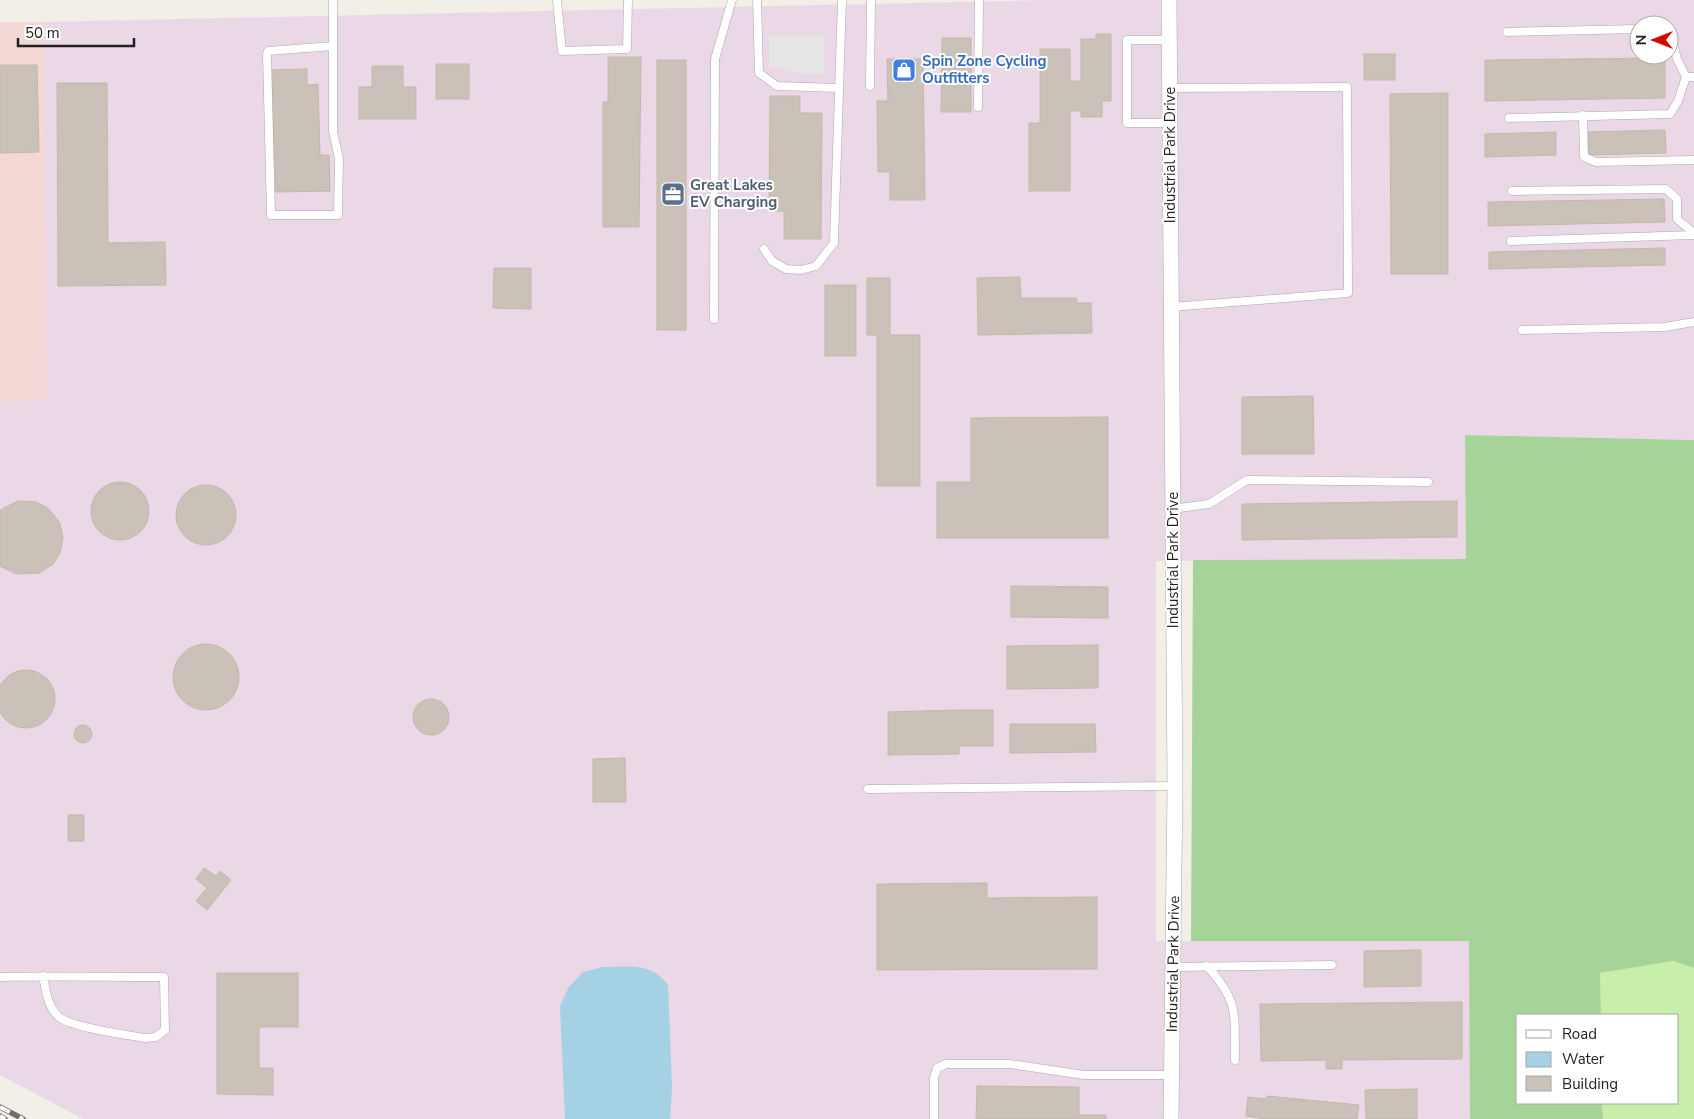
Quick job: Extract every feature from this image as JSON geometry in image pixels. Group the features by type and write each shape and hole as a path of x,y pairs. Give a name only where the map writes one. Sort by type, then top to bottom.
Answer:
{"street":[{"name":"Industrial Park Drive","path":"1169,0 1174,786 1171,1119"}],"lane":[{"path":"333,0 333,46 333,131 338,159 338,214 271,215 266,54 268,52 333,46"},
{"path":"558,0 562,51 627,49 628,0"},
{"path":"714,319 715,59 732,0"},
{"path":"757,0 759,73 777,86 839,88"},
{"path":"764,249 772,261 786,269 800,270 816,266 834,243 842,0"},
{"path":"870,86 871,0"},
{"path":"978,107 979,0"},
{"path":"1507,32 1629,29"},
{"path":"1169,40 1127,40 1127,123 1170,123"},
{"path":"1509,118 1670,114 1690,77 1679,62"},
{"path":"1169,88 1347,87 1348,293 1171,307"},
{"path":"1583,116 1584,157 1596,162 1694,160"},
{"path":"1512,191 1666,189 1677,199 1677,219 1694,234"},
{"path":"1510,242 1694,234"},
{"path":"1522,330 1665,326 1694,322"},
{"path":"1172,509 1209,504 1247,480 1428,482"},
{"path":"868,789 1174,786"},
{"path":"1172,967 1332,965"},
{"path":"1207,966 1227,991 1232,1001 1235,1060"},
{"path":"0,977 43,976 164,977 165,1030 156,1037 145,1038 71,1023 58,1017 48,1002 43,976"},
{"path":"934,1119 935,1072 937,1068 946,1064 1010,1064 1084,1075 1172,1075"}],"shaded area":[{"path":"1047,0 1694,0 1694,440 1466,435 1466,559 1156,561 1156,941 1470,941 1470,1119 83,1119 0,1075 0,402 47,400 44,22"},
{"path":"0,22 44,22 47,401 0,402"},
{"path":"769,35 824,35 824,74 799,74 782,67 769,67"}],"green space":[{"path":"1465,435 1694,440 1694,968 1673,961 1600,973 1601,1014 1516,1014 1516,1104 1602,1104 1603,1119 1470,1119 1469,941 1191,941 1193,560 1466,559"},
{"path":"1673,961 1694,968 1694,1119 1603,1119 1602,1104 1679,1104 1679,1014 1601,1014 1600,973"}],"water":[{"path":"603,967 639,967 647,969 654,972 668,985 672,1088 670,1119 565,1119 560,1006 568,988 583,972"}],"building":[{"path":"1096,34 1111,34 1111,101 1102,101 1102,117 1081,117 1081,111 1070,111 1070,191 1029,191 1029,123 1040,123 1040,49 1070,49 1070,81 1081,81 1081,39 1096,39"},
{"path":"942,38 971,38 971,112 941,112"},
{"path":"1364,54 1395,54 1395,80 1364,80"},
{"path":"608,57 641,57 639,227 603,227 603,102 608,102"},
{"path":"1629,58 1629,65 1665,65 1665,98 1485,101 1485,60"},
{"path":"887,59 923,59 925,200 890,200 890,172 878,172 877,101 888,101"},
{"path":"657,60 686,60 686,330 657,330"},
{"path":"436,64 469,64 469,99 436,99"},
{"path":"0,65 37,65 39,152 0,153"},
{"path":"372,66 403,66 403,87 416,87 416,119 359,119 359,87 372,87"},
{"path":"307,69 307,85 318,84 320,155 329,155 330,191 276,192 271,70"},
{"path":"57,83 107,83 108,243 165,242 166,285 58,286"},
{"path":"1448,93 1448,274 1391,274 1390,94"},
{"path":"770,96 800,96 800,113 822,113 821,239 784,239 784,211 769,211"},
{"path":"1665,130 1666,153 1589,155 1588,132"},
{"path":"1556,132 1556,155 1485,157 1485,134"},
{"path":"1664,199 1665,222 1488,226 1488,202"},
{"path":"1665,248 1665,265 1489,269 1489,252"},
{"path":"494,268 531,268 531,309 493,308"},
{"path":"1020,277 1021,298 1077,298 1077,303 1091,303 1092,333 978,335 977,278"},
{"path":"867,278 890,278 890,335 920,335 920,486 877,486 877,335 867,335"},
{"path":"825,285 856,285 856,356 825,356"},
{"path":"1313,396 1314,454 1242,454 1242,397"},
{"path":"1108,417 1108,538 937,538 937,482 971,482 971,418"},
{"path":"114,482 126,482 141,490 149,505 149,517 141,532 126,540 114,540 99,532 91,517 91,505 99,490"},
{"path":"206,485 222,490 227,494 231,499 236,515 231,531 227,536 222,540 206,545 190,540 185,536 181,531 176,515 181,499 185,494 190,490"},
{"path":"18,501 36,502 48,508 60,523 63,538 60,553 53,564 39,573 16,574 0,566 0,510"},
{"path":"1457,501 1457,537 1242,540 1242,504"},
{"path":"1011,586 1108,587 1108,618 1011,617"},
{"path":"206,644 218,647 229,654 236,665 239,677 236,689 229,700 218,707 206,710 194,707 183,700 176,689 173,677 176,665 183,654 194,647"},
{"path":"1098,645 1098,688 1007,689 1007,646"},
{"path":"20,671 32,671 42,675 50,683 54,693 54,705 50,715 42,723 32,727 20,727 10,723 2,715 -1,708 -1,690 2,683 10,675"},
{"path":"431,699 438,700 444,704 448,710 448,724 444,730 438,734 431,735 424,734 418,730 414,724 413,717 414,710 418,704 424,700"},
{"path":"993,710 993,746 959,746 959,754 888,755 888,712"},
{"path":"1010,724 1095,724 1096,752 1010,753"},
{"path":"79,725 87,725 92,730 90,741 79,743 74,738 74,730"},
{"path":"625,758 626,802 593,802 593,759"},
{"path":"68,815 84,815 84,841 68,841"},
{"path":"204,868 216,876 220,871 231,880 207,910 196,901 207,888 196,879"},
{"path":"987,883 987,898 1097,897 1097,969 877,970 877,884"},
{"path":"1421,950 1421,986 1364,987 1364,951"},
{"path":"217,973 298,973 298,1027 259,1027 259,1068 273,1068 273,1095 217,1094"},
{"path":"1462,1002 1462,1059 1342,1060 1342,1069 1326,1069 1326,1060 1261,1061 1260,1004"},
{"path":"977,1086 1079,1087 1079,1115 1106,1115 1106,1119 976,1119"},
{"path":"1417,1089 1417,1119 1366,1119 1365,1090"},
{"path":"1267,1096 1359,1105 1357,1119 1265,1119 1246,1116 1248,1097 1266,1099"}],"railway":[{"path":"0,1107 23,1119"},
{"path":"0,1116 5,1119"}],"place":[{"name":"Spin Zone Cycling Outfitters","path":"904,70"},
{"name":"Great Lakes EV Charging","path":"673,194"}]}
